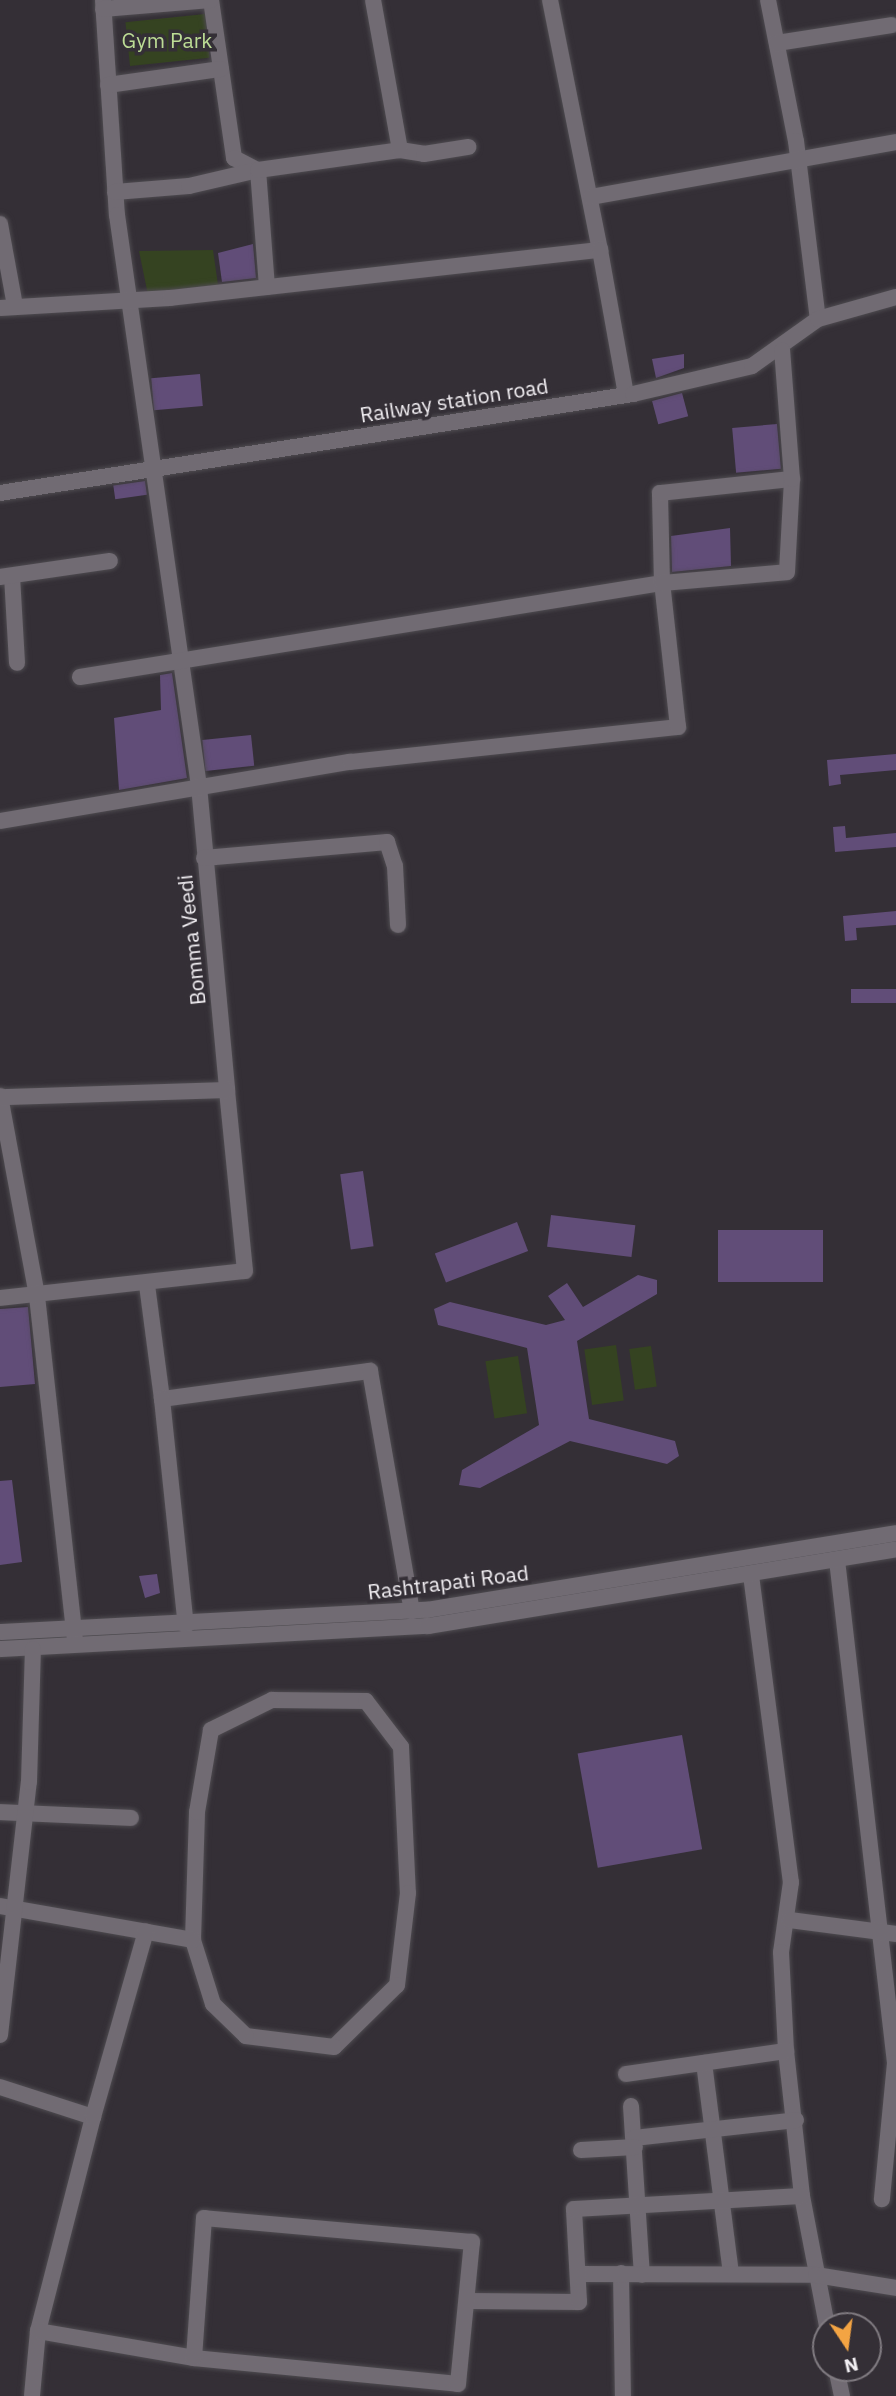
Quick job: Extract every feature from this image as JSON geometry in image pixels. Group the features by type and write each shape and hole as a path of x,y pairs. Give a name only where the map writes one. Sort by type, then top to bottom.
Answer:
{"street":[{"path":"183,662 115,192 103,4 211,0 234,158 258,170"},
{"path":"373,0 400,150"},
{"path":"550,0 626,395"},
{"path":"768,0 797,157 818,319"},
{"path":"777,43 892,25"},
{"path":"108,85 221,69"},
{"path":"590,197 797,157 896,142"},
{"path":"115,192 189,186 258,170 400,150 424,154 468,147"},
{"path":"258,170 267,288"},
{"path":"0,224 7,307 267,288 600,250"},
{"name":"Railway station road","path":"0,492 626,395 752,366 782,350 818,319 896,298"},
{"path":"80,677 662,583 787,572 792,480 782,350"},
{"path":"0,821 200,786 480,745 678,727 662,583 660,493 792,480"},
{"path":"17,663 6,577 110,561"},
{"name":"Bomma Veedi","path":"147,1285 245,1271 204,858 200,786 183,662"},
{"path":"204,858 387,842 396,866 398,925"},
{"path":"75,1639 37,1296 0,1096 227,1090"},
{"path":"0,1298 147,1285 186,1626"},
{"path":"162,1399 370,1371 412,1611"},
{"name":"Rashtrapati Road","path":"0,1648 33,1650 75,1639 186,1626 412,1611 896,1533"},
{"name":"Rashtrapati Road","path":"0,1633 75,1639 428,1626 751,1575 896,1549"},
{"path":"837,1560 877,1934 895,2063 883,2199"},
{"path":"751,1575 791,1882 790,1920 781,1952 786,2051 796,2120 802,2196 824,2312"},
{"path":"0,2035 7,1907 26,1815 33,1650"},
{"path":"272,1700 366,1701 401,1747 408,1893 397,1985 334,2047 246,2036 213,2004 193,1940 197,1812 211,1730 272,1700"},
{"path":"0,1812 131,1818"},
{"path":"7,1907 193,1940"},
{"path":"790,1920 877,1934 896,1934"},
{"path":"32,2396 38,2331 93,2117 146,1931"},
{"path":"626,2074 786,2051"},
{"path":"704,2063 724,2201 731,2273"},
{"path":"0,2087 93,2117"},
{"path":"631,2106 642,2275"},
{"path":"582,2150 796,2120"},
{"path":"469,2301 579,2302 574,2209 639,2209 802,2196"},
{"path":"38,2331 194,2358 458,2384 469,2301 471,2242 204,2218 194,2358"},
{"path":"621,2273 623,2396"},
{"path":"578,2274 816,2274 896,2288"}],"green space":[{"name":"Gym Park","path":"205,14 210,58 130,66 125,22"},
{"path":"213,250 218,285 148,295 139,251"},
{"path":"616,1345 624,1400 592,1405 584,1349"},
{"path":"651,1346 657,1387 635,1390 629,1349"},
{"path":"518,1356 527,1413 494,1418 485,1361"}],"building":[{"path":"253,244 256,278 222,282 218,253"},
{"path":"684,354 684,368 656,378 652,359"},
{"path":"200,374 203,406 154,410 151,378"},
{"path":"682,393 688,416 658,424 652,401"},
{"path":"777,424 781,469 736,473 732,428"},
{"path":"145,481 147,495 115,499 113,485"},
{"path":"730,528 731,566 672,572 671,536"},
{"path":"172,673 187,778 119,790 114,718 161,710 160,675"},
{"path":"251,735 254,766 206,771 202,740"},
{"path":"896,754 896,770 840,775 841,784 829,786 827,760"},
{"path":"845,826 846,838 896,833 896,847 835,852 833,827"},
{"path":"896,911 896,925 856,928 857,940 845,941 843,916"},
{"path":"851,989 896,989 896,1003 851,1003"},
{"path":"363,1171 374,1246 351,1249 340,1174"},
{"path":"551,1215 635,1225 631,1257 547,1247"},
{"path":"517,1222 528,1251 446,1282 435,1254"},
{"path":"718,1230 823,1230 823,1282 718,1282"},
{"path":"638,1275 657,1280 657,1294 577,1341 589,1419 675,1441 679,1456 667,1464 570,1441 480,1488 459,1485 462,1470 539,1425 527,1348 438,1325 434,1309 450,1302 546,1325 565,1320 548,1296 567,1283 583,1307"},
{"path":"28,1307 35,1384 0,1387 0,1309"},
{"path":"12,1480 22,1562 0,1565 0,1481"},
{"path":"157,1574 160,1593 145,1598 139,1576"},
{"path":"682,1735 702,1849 598,1868 578,1753"}]}
